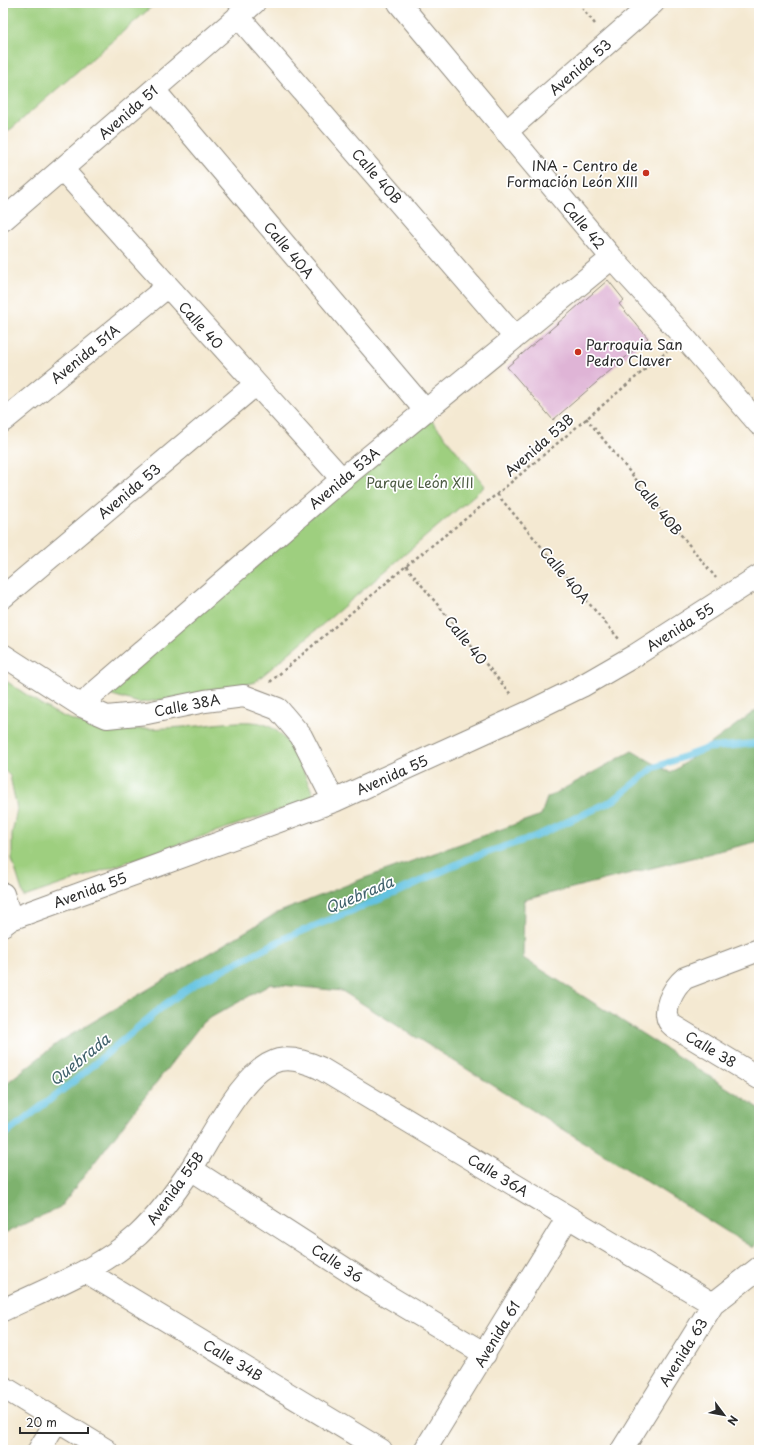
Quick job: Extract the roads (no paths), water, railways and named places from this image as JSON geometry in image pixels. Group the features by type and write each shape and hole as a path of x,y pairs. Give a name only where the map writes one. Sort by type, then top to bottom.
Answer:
{"street":[{"name":"Calle 42","path":"399,3 612,258 684,337 759,424"},
{"name":"Avenida 53","path":"506,132 653,3"},
{"name":"Avenida 51","path":"3,220 246,9"},
{"name":"Calle 40B","path":"246,9 515,337"},
{"name":"Calle 40A","path":"154,90 425,410"},
{"name":"Calle 40","path":"62,169 255,385 342,479"},
{"name":"Avenida 53A","path":"82,706 93,694 342,479 612,258"},
{"name":"Avenida 51A","path":"3,422 167,287"},
{"name":"Avenida 53","path":"3,597 255,385"},
{"name":"Avenida 55","path":"7,922 334,801 527,713 582,686 634,656 730,596 759,576"},
{"name":"Calle 38A","path":"3,655 82,706 107,717 147,713 212,700 244,696 278,709 302,736 334,801"},
{"path":"3,894 7,922"},
{"name":"Calle 38","path":"759,950 685,978 678,984 673,992 668,1015 673,1026 759,1078"},
{"name":"Avenida 55B","path":"3,1310 85,1271 116,1252 152,1222 191,1169 243,1086 260,1070 279,1060"},
{"name":"Calle 36A","path":"279,1060 299,1060 320,1068 713,1304"},
{"name":"Calle 36","path":"191,1169 382,1292 485,1354"},
{"name":"Avenida 61","path":"424,1450 485,1354 568,1217"},
{"name":"Avenida 63","path":"622,1450 713,1304 759,1268"},
{"name":"Calle 34B","path":"85,1271 381,1450"},
{"path":"3,1387 106,1450"},
{"path":"39,1450 57,1420"}],"waterway":[{"name":"Quebrada","path":"3,1136 74,1081 167,1003 196,983 288,937 395,893 468,859 539,835 614,800 653,768 708,748 759,743"}],"place":[{"name":"INA - Centro de Formación León XIII","path":"646,173"},
{"name":"Parroquia San Pedro Claver","path":"578,352"}],"park label":[{"name":"Parque León XIII","path":"420,482"}]}
